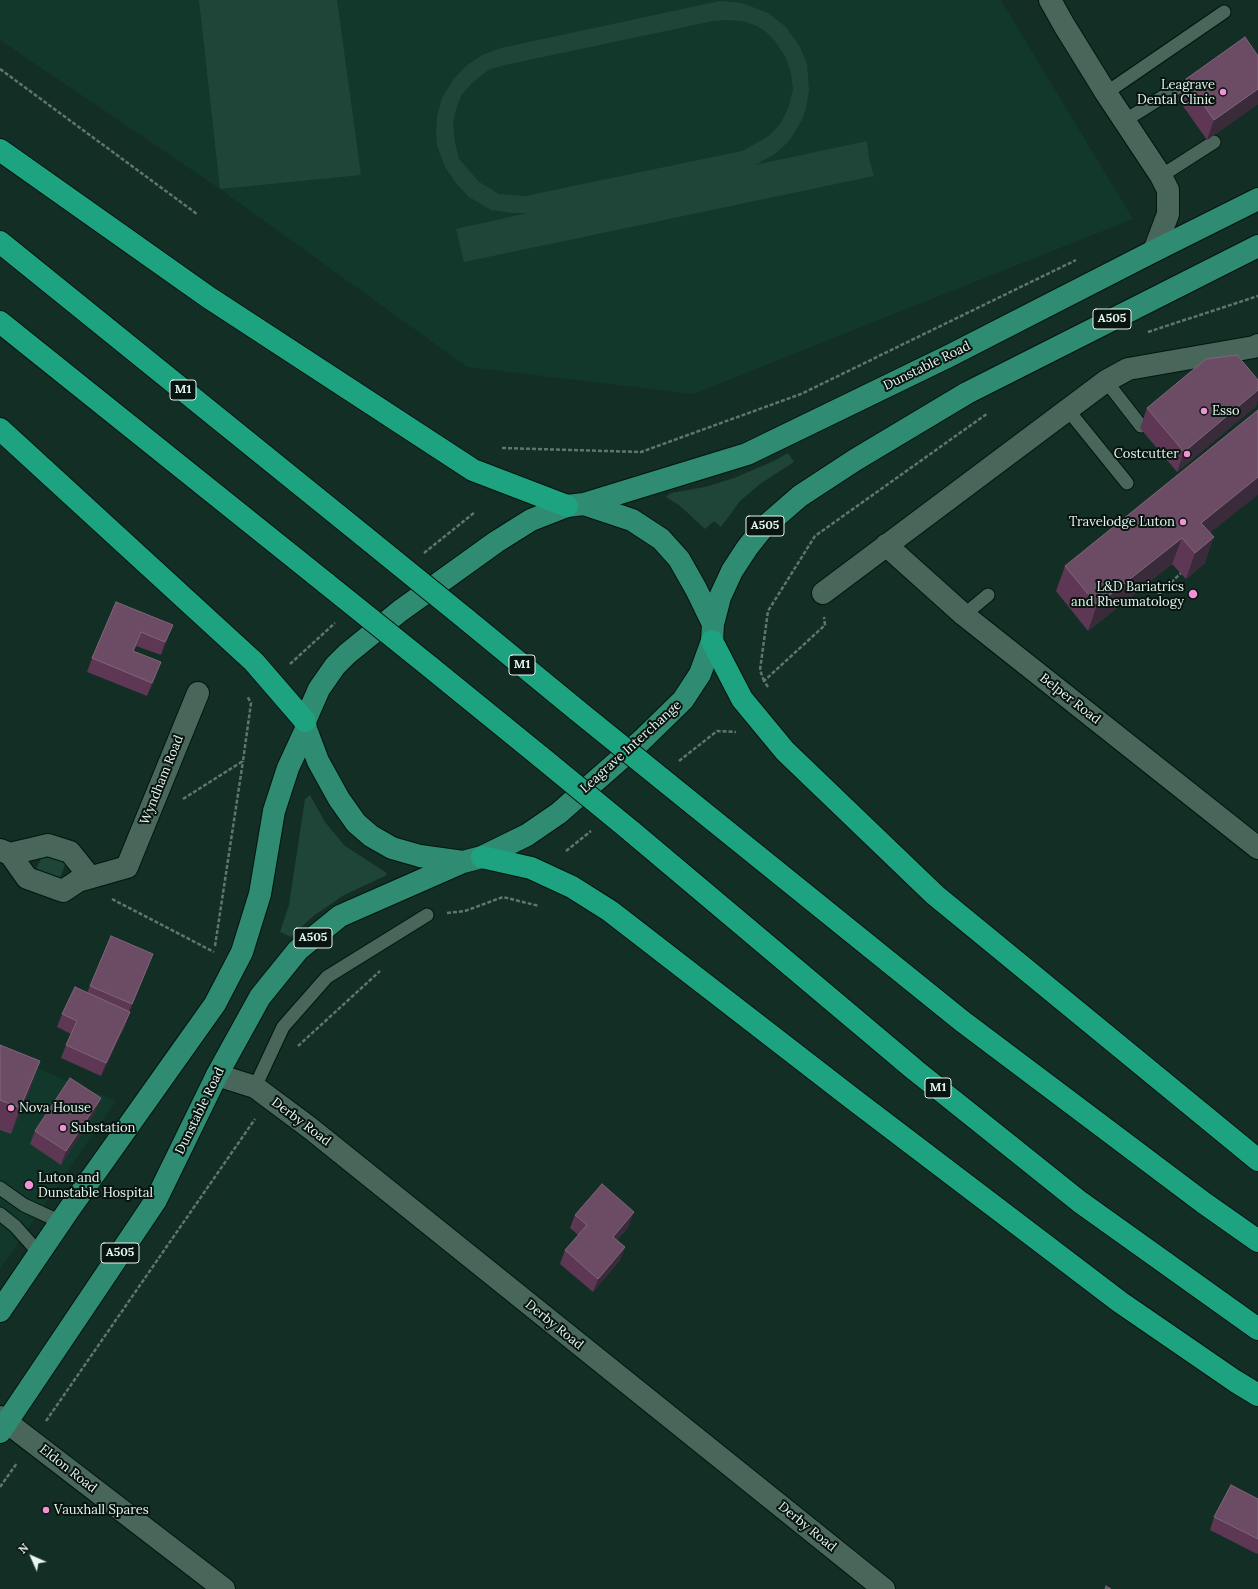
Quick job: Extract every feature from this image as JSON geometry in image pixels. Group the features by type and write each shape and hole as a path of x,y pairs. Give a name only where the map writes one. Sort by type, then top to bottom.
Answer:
{"highway":[{"path":"0,150 208,297 473,470 576,505"},
{"name":"M1","path":"0,242 962,1021 1204,1203 1258,1241"},
{"name":"M1","path":"0,322 541,757 915,1070 1074,1197 1258,1329"},
{"path":"0,429 254,662 305,725"},
{"path":"712,632 742,699 785,751 929,889 1258,1160"},
{"path":"473,860 531,868 572,887 610,910 853,1099 1120,1302 1235,1381 1258,1395"}],"main road":[{"name":"Dunstable Road","path":"576,505 746,454 950,356 1154,251 1258,200"},
{"name":"A505","path":"712,632 720,597 732,571 762,529 800,496 855,460 967,393 1258,246"},
{"path":"0,1311 39,1253 215,1004 242,952 260,894 274,811 288,768 319,689 335,666 347,654 400,611 496,542 531,520 576,505 632,520 661,539 679,559 696,589 712,632"},
{"name":"Leagrave Interchange","path":"473,860 527,835 559,813 640,741 683,700 700,674 712,632"},
{"path":"305,725 318,761 339,799 356,823 371,836 392,848 420,856 473,860"},
{"name":"Dunstable Road","path":"2,1423 156,1200 217,1075 260,996 298,950 340,916 473,860"}],"street":[{"path":"1050,0 1064,26 1161,176 1168,190 1168,214 1154,251"},
{"path":"822,593 1106,381 1128,369 1252,352"},
{"name":"Belper Road","path":"886,546 964,615 1258,848"},
{"name":"Wyndham Road","path":"90,878 127,867 198,692"},
{"path":"48,845 70,852 90,878 78,881 63,891 27,878 5,852 48,845"},
{"name":"Derby Road","path":"217,1075 262,1093 310,1128 884,1589"},
{"name":"Eldon Road","path":"2,1423 32,1441 224,1589"}],"lane":[{"path":"1106,93 1224,12"},
{"path":"1124,120 1177,88"},
{"path":"1161,176 1214,142"},
{"path":"1106,381 1142,426"},
{"path":"1068,410 1127,483"},
{"path":"964,615 988,595"},
{"path":"262,1093 283,1027 327,976 427,914"},
{"path":"0,1188 24,1205 65,1216"},
{"path":"0,1214 15,1226 39,1253"}],"path":[{"path":"0,69 197,214"},
{"path":"502,448 641,452 801,394 1083,256"},
{"path":"1158,595 1181,573"},
{"path":"770,692 764,681 825,625 822,593"},
{"path":"112,899 214,952 244,761 251,703 247,696"},
{"path":"177,803 244,761"},
{"path":"427,914 465,911 503,897 539,906"},
{"path":"295,1050 383,968"},
{"path":"0,1487 262,1093"}],"shaded area":[{"path":"0,0 1001,0 1133,219 693,394 467,367 220,189 0,40"},
{"path":"199,0 337,0 361,175 220,189"},
{"path":"720,1 742,3 768,13 786,27 800,47 807,64 809,90 802,120 789,141 775,154 755,165 867,141 869,159 874,176 464,262 456,229 528,213 513,213 491,210 469,197 456,183 445,167 437,146 437,116 442,98 453,80 466,66 482,55 501,48","holes":["713,21 742,21 755,25 765,31 775,41 786,58 791,73 793,90 789,106 781,123 769,136 742,151 525,196 499,194 479,182 459,159 455,143 453,122 457,106 462,94 472,83 488,70 505,65"]},
{"path":"788,453 794,462 760,484 740,501 721,527 714,521 705,529 679,505 666,497 671,493 705,487 734,478 774,461"},
{"path":"310,795 325,822 345,846 387,873 385,876 344,895 312,917 291,937 280,932 289,905 305,799"},
{"path":"43,853 67,860 58,883 34,875"},
{"name":"Luton and Dunstable Hospital","path":"0,1053 116,1101 0,1269"}],"building":[{"path":"1245,37 1258,56 1258,89 1214,120 1186,79"},
{"path":"1237,355 1258,380 1258,390 1184,452 1147,408 1206,359"},
{"name":"Travelodge Luton","path":"1258,410 1258,477 1201,523 1214,537 1195,553 1182,538 1097,605 1065,566"},
{"path":"116,602 173,625 165,642 141,632 133,651 161,662 152,683 92,658"},
{"path":"111,936 153,954 132,1004 90,986"},
{"path":"75,987 130,1012 106,1063 66,1045 77,1021 62,1014"},
{"path":"0,1045 40,1061 20,1108 0,1100"},
{"name":"Substation","path":"70,1078 101,1098 66,1151 35,1131"},
{"path":"602,1184 634,1212 613,1237 625,1247 598,1279 565,1250 587,1225 575,1215"},
{"path":"1231,1485 1258,1499 1258,1539 1214,1517"}],"place":[{"name":"Leagrave Dental Clinic","path":"1223,92"},
{"name":"Esso","path":"1204,411"},
{"name":"Costcutter","path":"1187,454"},
{"name":"Travelodge Luton","path":"1183,522"},
{"name":"L&D Bariatrics and Rheumatology","path":"1193,594"},
{"name":"Nova House","path":"11,1108"},
{"name":"Substation","path":"63,1128"},
{"name":"Luton and Dunstable Hospital","path":"29,1185"},
{"name":"Vauxhall Spares","path":"46,1510"}]}
